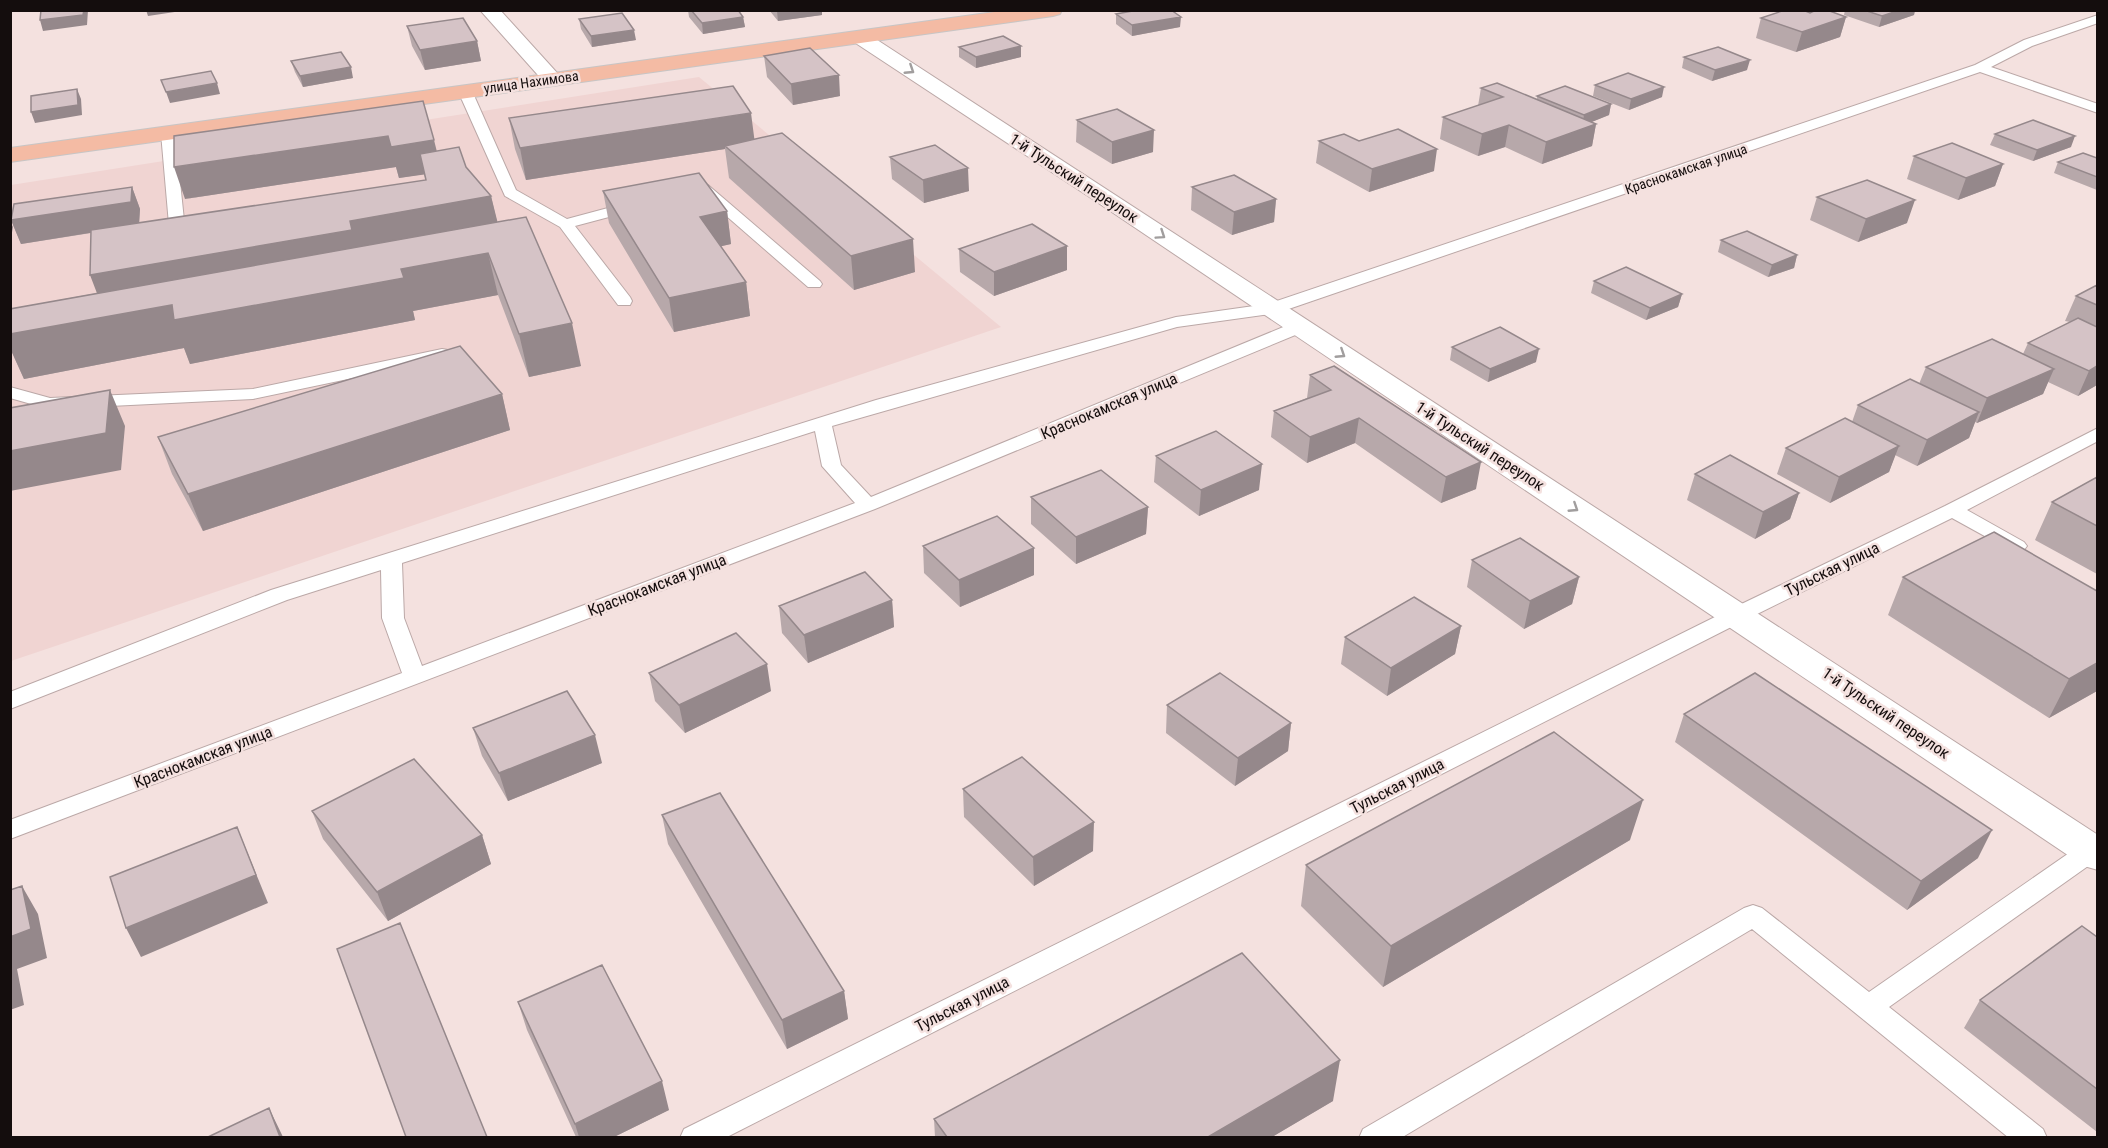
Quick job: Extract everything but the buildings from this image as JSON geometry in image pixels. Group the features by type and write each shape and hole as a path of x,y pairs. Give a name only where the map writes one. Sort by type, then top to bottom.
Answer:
{"main road":[{"name":"улица Нахимова","path":"10,155 1053,10"}],"street":[{"path":"489,10 552,79"},
{"name":"1-й Тульский переулок","path":"861,38 1099,193 2094,853"}],"lane":[{"name":"Краснокамская улица","path":"10,701 279,594 822,423 1176,322 1271,309 1980,68 2028,43 2097,19"},
{"path":"1980,68 2097,109"},
{"path":"465,91 510,193 565,224 624,301"},
{"path":"168,133 178,236 201,232"},
{"path":"680,194 703,188 814,284"},
{"path":"565,224 645,203"},
{"name":"Краснокамская улица","path":"10,830 868,506 1299,327"},
{"path":"10,393 49,404 253,394 452,352"},
{"path":"822,423 832,466 868,506"},
{"name":"Тульская улица","path":"695,1137 1737,615 1952,510 2097,433"},
{"path":"1952,510 2035,556"},
{"path":"391,559 393,618 415,677"},
{"path":"1868,1007 2094,853"},
{"path":"1374,1137 1753,915 2032,1137"}],"shaded area":[{"path":"699,77 1001,327 11,661 11,185"}]}
